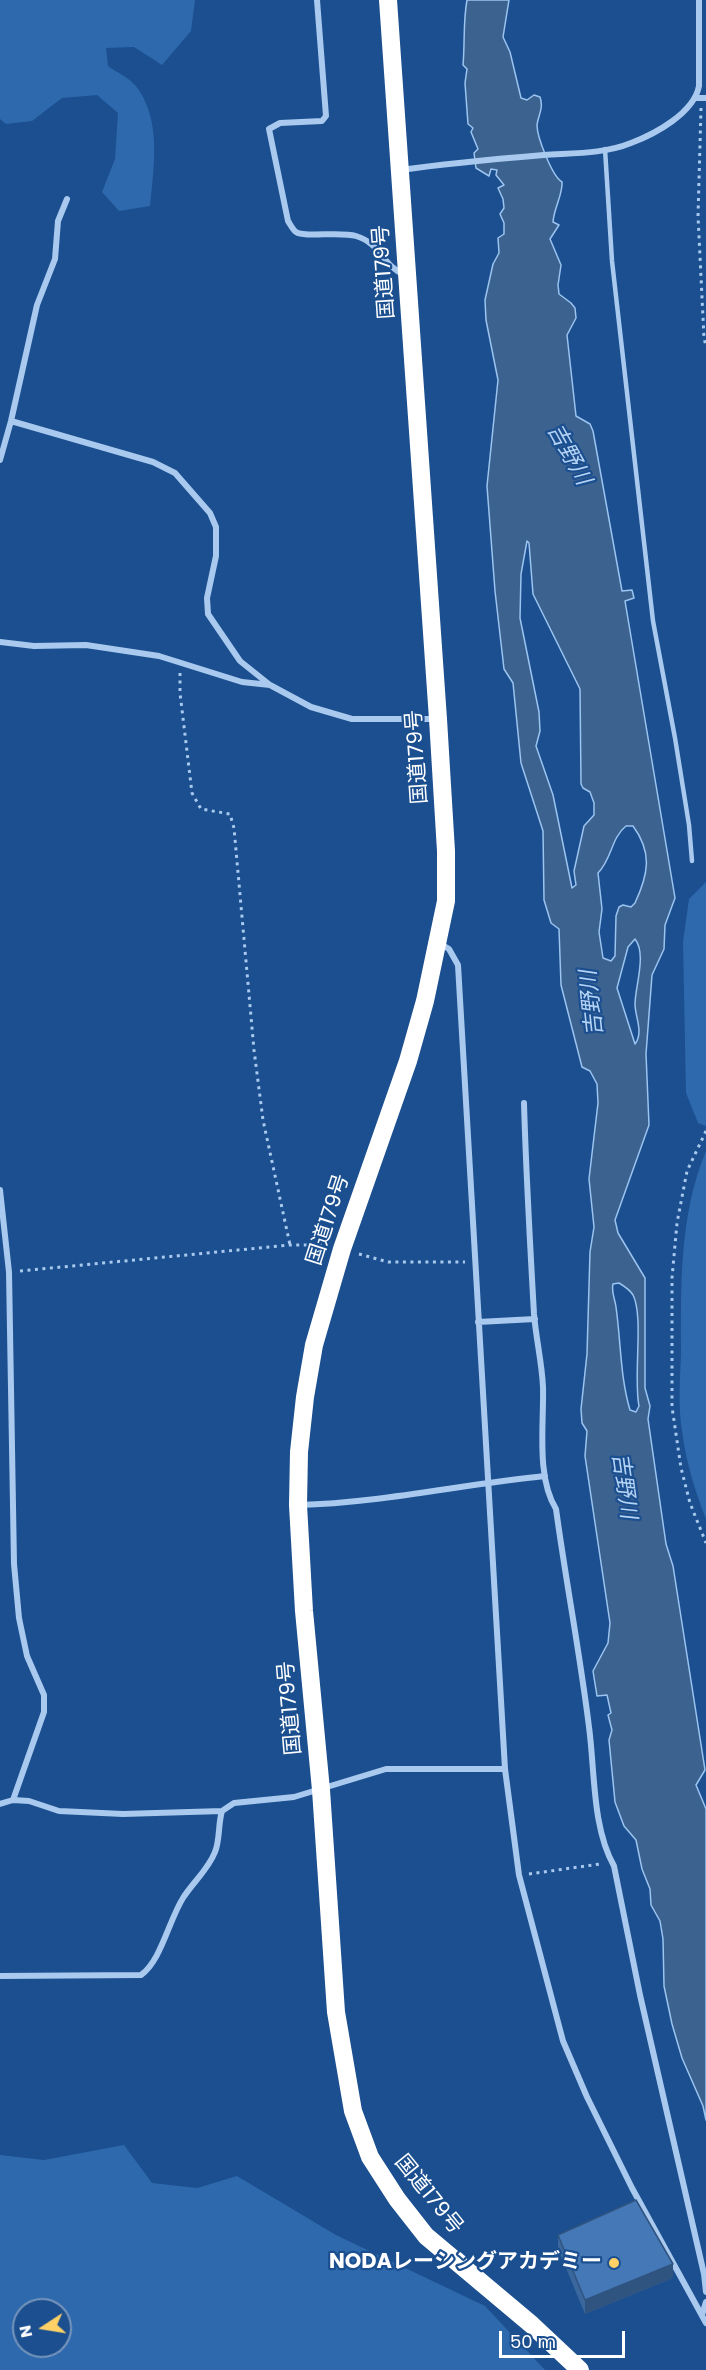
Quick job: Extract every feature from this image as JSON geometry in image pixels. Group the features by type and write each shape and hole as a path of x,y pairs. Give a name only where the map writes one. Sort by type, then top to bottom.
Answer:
{"highway":[{"name":"国道179号","path":"388,0 438,719 446,851 446,902 408,1061 342,1249 314,1345 299,1452 298,1505 304,1611 321,1790 336,2012 353,2111 370,2157 397,2199 426,2236 532,2325 580,2370"}],"street":[{"path":"317,0 326,116 322,121 280,123 269,129 288,221 296,232 306,235 337,232 357,236 376,247 393,271 408,276"},
{"path":"697,98 699,0"},
{"path":"401,170 451,163 596,151 630,144 660,129 697,98 706,98"},
{"path":"0,460 37,305 55,259 58,221 67,199"},
{"path":"11,421 153,462 175,473 210,513 216,528 216,555 207,598 208,614 240,661 270,685 311,707 352,719 438,719"},
{"path":"0,428 9,430"},
{"path":"0,642 34,646 86,645 159,656 242,682 270,685"},
{"path":"438,943 449,950 458,965 505,1768 519,1875 563,2042 586,2097 632,2188 706,2323"},
{"path":"524,1103 527,1207 535,1319 543,1386 542,1429 545,1476 550,1500 556,1509 589,1726 600,1829 614,1866 643,2007 704,2274 706,2292"},
{"path":"0,1190 9,1272 14,1564 19,1618 27,1656 44,1695 44,1712 13,1800"},
{"path":"478,1322 535,1319"},
{"path":"298,1505 545,1476"},
{"path":"0,1804 13,1800 29,1802 59,1812 123,1814 222,1811 234,1803 294,1797 386,1769 505,1768"},
{"path":"0,1976 141,1975 150,1968 184,1895 210,1864 216,1850 222,1811"},
{"path":"702,2315 706,2302"}],"lane":[{"path":"605,149 612,261 653,621 677,749 689,825 692,861"}],"path":[{"path":"697,98 701,109 698,216 706,346"},
{"path":"181,663 180,693 192,793 201,809 230,814 234,828 254,1050 263,1120 290,1245"},
{"path":"706,1131 687,1171 676,1223 672,1278 672,1407 683,1476 690,1503 706,1543"},
{"path":"9,1272 290,1245 331,1245 388,1262 475,1262"},
{"path":"519,1875 598,1864 610,1859"}],"shaded area":[{"path":"0,0 195,0 191,31 162,65 134,47 106,48 108,66 135,85 144,98 149,112 154,143 150,206 119,211 102,192 115,159 118,113 97,95 62,98 32,121 6,124 0,119"},
{"path":"706,882 706,1126 698,1123 686,1093 683,942 689,899"},
{"path":"706,1151 706,1519 686,1454 681,1422 680,1393 683,1251 691,1200"},
{"path":"124,2145 152,2183 197,2188 237,2176 336,2235 485,2306 545,2370 0,2370 0,2155 44,2160"}],"water":[{"name":"吉野川","path":"467,0 509,0 503,37 510,52 521,98 527,100 534,95 540,97 541,108 537,125 540,138 550,164 562,182 553,222 559,225 550,239 561,265 559,294 575,308 576,318 567,335 576,416 590,424 593,431 622,591 632,590 634,598 625,601 675,898 665,925 664,949 652,975 646,1054 649,1125 615,1220 618,1233 645,1278 645,1388 650,1406 648,1419 666,1544 673,1566 705,1770 696,1785 706,1809 706,2120 703,2106 682,2058 672,2024 664,1986 663,1939 660,1921 651,1905 650,1889 642,1869 636,1840 624,1826 615,1802 609,1740 612,1730 608,1715 611,1713 607,1695 597,1696 593,1671 608,1643 610,1623 585,1456 587,1431 582,1423 581,1409 587,1354 590,1252 594,1227 589,1179 598,1103 597,1084 590,1071 582,1067 561,985 559,929 551,923 544,900 543,831 521,763 513,683 504,669 487,486 498,380 486,320 485,300 493,264 499,253 498,238 504,234 504,223 500,214 504,208 503,199 498,188 504,185 496,175 497,170 491,169 489,176 476,168 474,153 478,149 471,132 473,128 468,124 465,83 467,69 463,65","holes":["527,541 533,594 580,689 581,784 590,792 594,803 594,815 584,826 574,871 576,885 572,888 553,795 536,746 540,731 539,712 520,618 521,574","626,826 633,826 644,845 646,864 643,883 635,903 631,907 623,905 619,907 616,916 615,956 611,961 603,958 599,932 602,909 598,873","635,939 640,953 640,971 635,997 639,1035 635,1044 617,988 628,947","619,1283 629,1290 636,1305 639,1406 636,1412 630,1410 624,1384 613,1284"]}],"building":[{"name":"NODAレーシングアカデミー","path":"636,2200 673,2264 585,2300 558,2235"}],"place":[{"name":"NODAレーシングアカデミー","path":"614,2263"}]}
